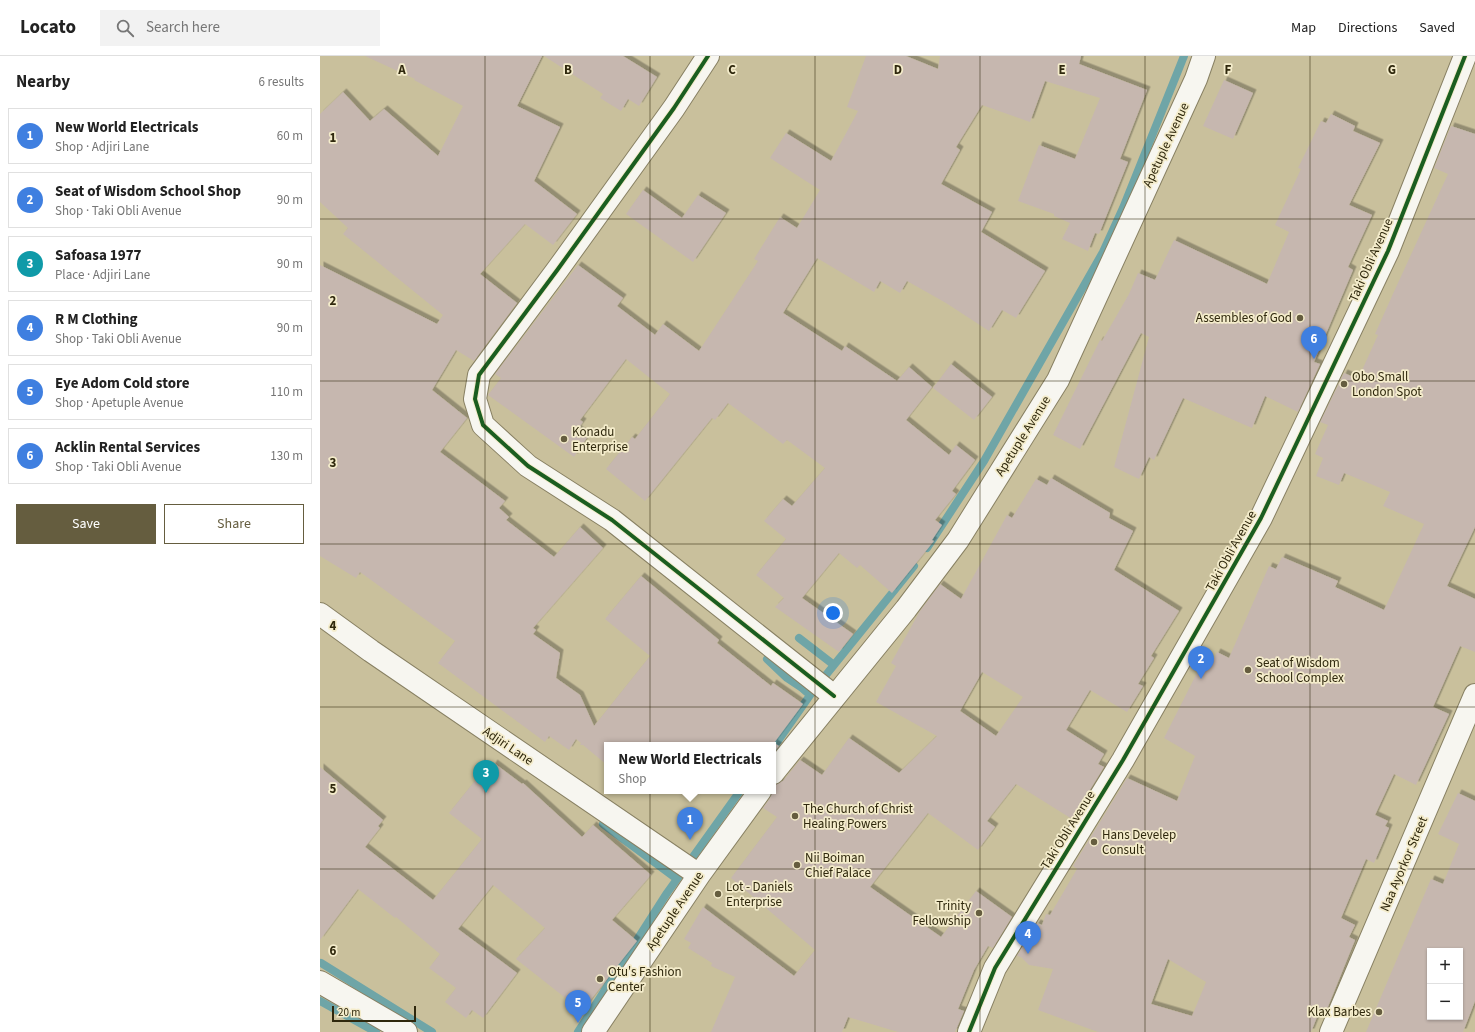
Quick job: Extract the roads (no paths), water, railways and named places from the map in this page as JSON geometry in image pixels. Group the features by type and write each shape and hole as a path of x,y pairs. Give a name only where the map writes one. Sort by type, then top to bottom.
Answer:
{"street":[{"path":"708,56 674,108 479,375 475,399 483,425 528,466 612,520 834,696"},
{"name":"Apetuple Avenue","path":"776,769 906,609 958,540 1058,380 1196,79 1204,56"},
{"name":"Taki Obli Avenue","path":"969,1032 995,968 1123,760 1261,518 1388,251 1465,56"},
{"name":"Adjiri Lane","path":"320,614 371,651 699,875"},
{"name":"Naa Ayorkor Street","path":"1331,1032 1475,695"},
{"name":"Apetuple Avenue","path":"594,1032 699,875 758,794"},
{"path":"320,982 406,1032"}],"waterway":[{"path":"927,548 984,461 1103,252 1123,208 1184,56"},
{"path":"776,744 813,691 914,566"},
{"path":"799,638 834,665"},
{"path":"767,659 787,678 810,695"},
{"path":"578,1032 667,893 738,794"},
{"path":"603,824 677,879"},
{"path":"321,963 432,1032"},
{"path":"320,1001 376,1032"}],"place":[{"name":"Assembles of God","path":"1300,318"},
{"name":"Acklin Rental Services","path":"1314,359"},
{"name":"Obo Small London Spot","path":"1344,384"},
{"name":"Konadu Enterprise","path":"564,439"},
{"name":"Seat of Wisdom School Complex","path":"1248,670"},
{"name":"Seat of Wisdom School Shop","path":"1201,679"},
{"name":"Safoasa 1977","path":"486,793"},
{"name":"The Church of Christ Healing Powers","path":"795,816"},
{"name":"New World Electricals","path":"690,840"},
{"name":"Hans Develep Consult","path":"1094,842"},
{"name":"Nii Boiman Chief Palace","path":"797,865"},
{"name":"Lot - Daniels Enterprise","path":"718,894"},
{"name":"Trinity Fellowship","path":"979,913"},
{"name":"R M Clothing","path":"1028,954"},
{"name":"Otu's Fashion Center","path":"600,979"},
{"name":"Klax Barbes","path":"1379,1012"},
{"name":"Eye Adom Cold store","path":"578,1023"}]}
